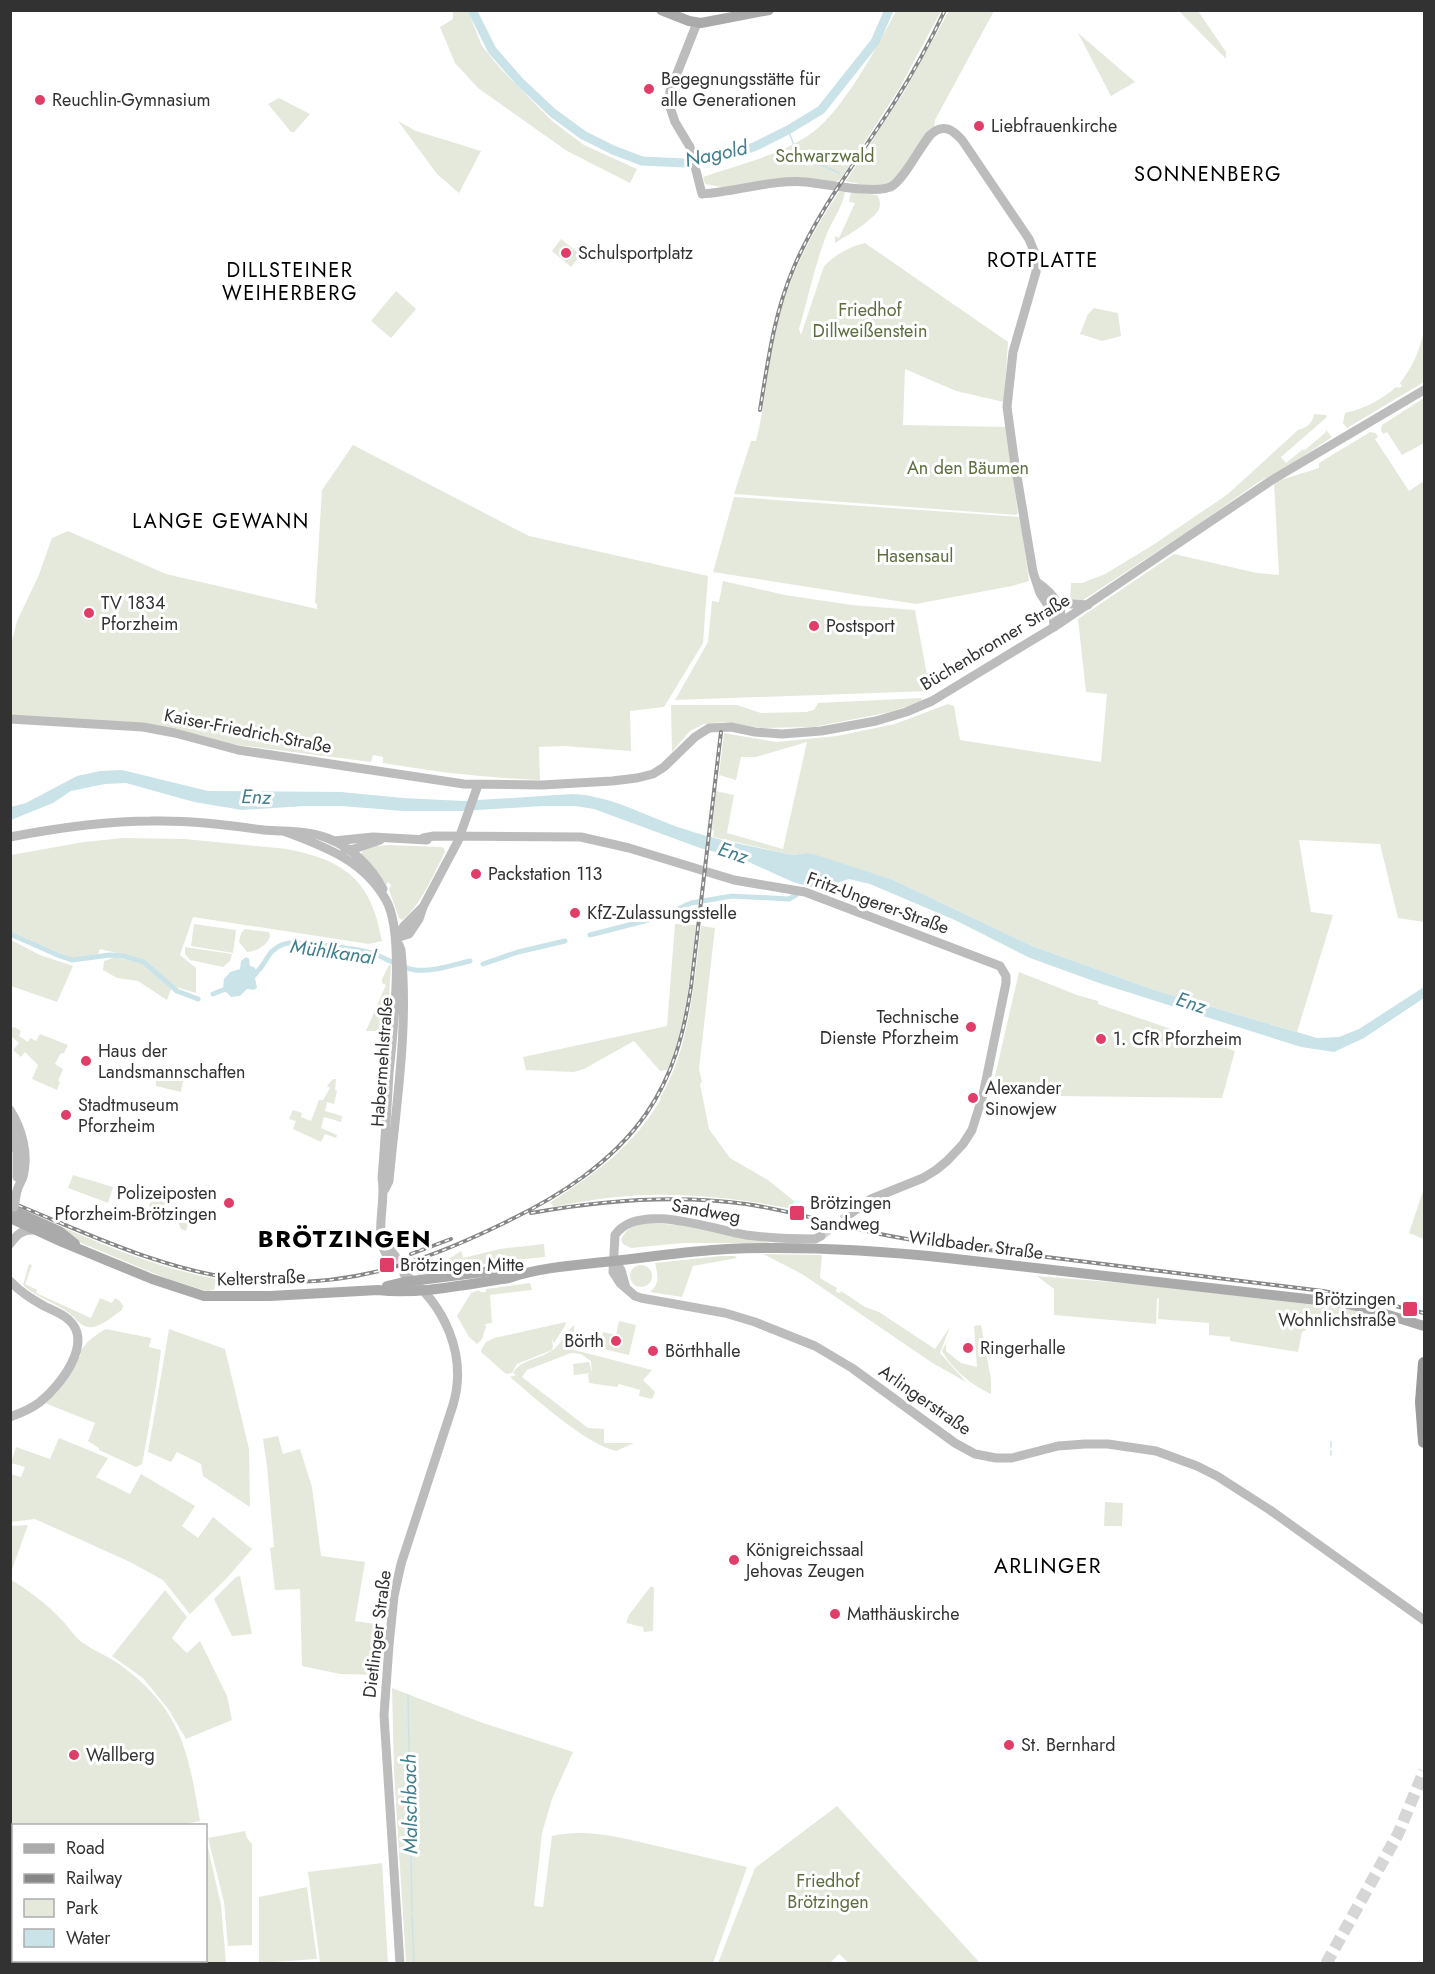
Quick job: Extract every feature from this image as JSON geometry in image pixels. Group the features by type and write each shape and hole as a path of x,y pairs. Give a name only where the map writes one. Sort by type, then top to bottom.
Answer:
{"highway":[{"path":"1425,1363 1423,1400 1425,1442"}],"main road":[{"path":"661,10 697,23 769,10"},
{"path":"697,23 670,92 669,104 675,122 690,147 702,194 732,192 796,181 839,187 885,189 897,183 926,139 941,128 952,130 962,140 1029,239 1036,256 1034,280 1013,352 1007,406 1008,423 1033,572 1040,593 1058,625"},
{"name":"Büchenbronner Straße","path":"477,792 542,785 612,782 653,774 664,767 694,737 704,730 715,727 782,734 829,730 876,721 918,708 947,694 1058,625 1243,499 1425,390"},
{"path":"1412,398 1425,397"},
{"path":"1038,583 1046,588 1057,603 1062,616 1058,625"},
{"path":"1057,603 1088,605"},
{"name":"Kaiser-Friedrich-Straße","path":"10,719 143,727 238,750 423,778 477,792"},
{"path":"396,938 404,937 420,919 423,907 460,835 477,792"},
{"name":"Habermehlstraße","path":"10,837 81,825 151,820 316,834 363,871 385,898"},
{"name":"Fritz-Ungerer-Straße","path":"332,845 385,838 423,838 434,841 460,835 483,841 497,837 581,837 640,851 734,880 805,892 1000,966 1005,973 1006,983 983,1095 972,1130 957,1152 936,1170 923,1178 870,1199 850,1213"},
{"name":"Fritz-Ungerer-Straße","path":"349,850 385,838"},
{"name":"Habermehlstraße","path":"332,845 349,850 377,876 390,910 399,953 400,974 382,1178 384,1189 382,1249 392,1257"},
{"path":"10,1110 23,1142 23,1173 12,1214"},
{"path":"10,1127 16,1148 18,1188"},
{"name":"Kelterstraße","path":"12,1214 36,1230 82,1250 171,1286 213,1297 392,1291 413,1279"},
{"name":"Kelterstraße","path":"12,1214 59,1231 82,1250"},
{"name":"Sandweg","path":"615,1261 613,1244 618,1231 632,1222 646,1219 693,1223 768,1238 815,1239 821,1236"},
{"path":"10,1244 20,1232 36,1230"},
{"name":"Wildbader Straße","path":"413,1279 451,1286 615,1261 728,1249 895,1252 1343,1304 1369,1309 1425,1326"},
{"name":"Arlingerstraße","path":"615,1261 621,1270 626,1288 635,1296 724,1313 755,1322 815,1346 852,1368 955,1443 975,1454 1012,1458 1058,1446 1085,1443 1108,1444 1156,1451 1197,1466 1270,1510 1425,1620"},
{"name":"Wildbader Straße","path":"413,1279 507,1269 521,1274"},
{"name":"Dietlinger Straße","path":"400,1964 386,1749 385,1681 398,1577 456,1394 457,1362 453,1342 438,1311 413,1279"},
{"path":"10,1281 25,1294 69,1320 77,1334 79,1344 75,1356 54,1387 34,1407 10,1417"},
{"path":"438,1311 441,1294 451,1286"}],"green space":[{"path":"453,11 468,11 482,46 500,68 552,121 584,145 637,169 630,183 567,151 478,88 455,63 440,27 453,19"},
{"name":"Schwarzwald","path":"896,11 941,11 899,89 840,180 831,183 727,188 705,184 703,177 788,147 825,122 859,76"},
{"name":"Schwarzwald","path":"949,11 994,11 935,120 934,138 893,192 846,181 904,92"},
{"path":"1179,11 1198,11 1226,52 1226,59"},
{"path":"1078,33 1135,82 1111,96"},
{"path":"279,98 310,114 294,132 291,132 268,104"},
{"path":"398,121 416,131 481,151 459,193 437,174"},
{"path":"839,192 845,192 827,233 818,261 799,329 801,335 824,266 843,252 865,243 1008,342 1004,402 956,391 905,369 903,425 1006,427 1018,513 1016,515 734,494 751,441 756,441 774,337 791,279 808,243"},
{"path":"851,192 877,195 880,207 866,223 835,243 835,236 839,238 855,203 849,202"},
{"name":"Schulsportplatz","path":"561,239 581,255 571,267 552,251"},
{"path":"396,291 416,309 391,338 371,321"},
{"path":"1094,308 1118,313 1121,336 1102,341 1080,334 1088,314"},
{"path":"1424,329 1424,382 1347,428 1343,423 1345,413 1379,400 1396,387 1402,386 1400,383 1415,358"},
{"path":"1424,398 1424,443 1402,455 1387,432 1383,434 1382,425"},
{"path":"1314,414 1327,417 1281,457 1286,463 1305,450 1326,430 1332,437 1290,465 1257,483 1080,602 1070,602 1071,583 1082,583 1105,574 1153,545 1228,494 1298,430 1309,425"},
{"path":"1370,432 1376,433 1378,437 1375,439 1409,491 1424,481 1424,922 1398,918 1380,844 1299,840 1311,912 1333,915 1297,1032 1154,990 1032,946 891,879 806,853 793,855 713,837 716,791 734,795 727,833 783,849 807,742 756,757 741,757 736,780 719,775 724,733 776,742 837,736 895,724 948,704 954,706 960,740 1101,762 1107,694 1086,692 1078,619 1174,554 1257,573 1279,575 1274,482 1319,468 1319,463"},
{"path":"353,445 529,536 708,576 703,643 664,707 630,711 631,751 563,746 539,747 540,780 520,779 461,774 383,763 383,757 373,755 371,762 223,743 174,730 11,716 11,644 17,621 38,577 52,538 68,531 166,574 317,609 315,603 322,490"},
{"name":"Hasensaul","path":"734,497 1020,517 1029,581 916,604 713,572"},
{"name":"Postsport","path":"723,581 785,595 852,605 915,610 930,691 675,700 708,642 712,601 719,602"},
{"path":"921,698 922,701 890,712 814,727 762,728 724,722 704,724 690,731 672,752 671,705 737,705 761,713 806,712 814,710 818,703"},
{"path":"123,838 185,839 287,849 325,860 340,867 363,888 371,903 382,941 369,944 193,917 180,955 196,968 196,993 176,987 146,960 100,949 98,954 71,958 11,932 11,855 84,842"},
{"path":"376,846 441,847 445,852 421,898 402,920 399,918 389,890 391,885 388,882 386,885 361,854"},
{"path":"194,924 236,930 233,953 191,946"},
{"path":"675,924 696,925 683,1017 667,1070 660,1071 634,1041 584,1069 574,1072 526,1070 523,1057 667,1026"},
{"path":"701,926 715,928 699,1069 709,1129 730,1158 768,1180 794,1201 793,1209 684,1195 639,1195 553,1207 551,1202 598,1169 626,1145 661,1099 678,1058 689,1015"},
{"path":"245,929 269,932 270,936 261,947 247,952 239,942 241,933"},
{"path":"11,940 40,955 73,966 57,1002 11,986"},
{"path":"185,947 232,954 230,961 223,967 190,960 185,954"},
{"path":"115,957 143,964 171,989 167,1000 138,981 117,978 103,970 104,961"},
{"path":"389,965 391,966 387,1028 380,1031 366,1031 386,985 382,983 382,979"},
{"name":"1. CfR Pforzheim","path":"1019,972 1098,1001 1098,1004 1235,1051 1222,1098 1059,1096 1000,1087 995,1076"},
{"path":"14,1027 21,1031 19,1036 28,1042 30,1038 36,1041 40,1034 68,1045 55,1064 63,1069 57,1090 32,1079 38,1065 25,1052 21,1057 13,1050 19,1043 11,1036 11,1029"},
{"path":"143,1069 180,1077 183,1081 181,1092 156,1086 156,1080 142,1077"},
{"path":"333,1079 336,1079 335,1090 337,1091 334,1104 327,1102 325,1111 342,1116 341,1122 324,1117 321,1128 337,1135 336,1138 325,1134 321,1142 293,1129 296,1121 289,1119 293,1110 302,1113 301,1117 311,1121 319,1100 323,1100 330,1088 327,1086"},
{"path":"73,1175 113,1187 108,1203 68,1188"},
{"path":"1424,1188 1424,1239 1409,1233"},
{"path":"151,1192 167,1196 163,1209 180,1214 182,1218 189,1221 186,1231 181,1229 172,1217 165,1218 160,1212 152,1213 153,1209 149,1206 151,1201 148,1200"},
{"path":"651,1223 690,1226 771,1243 683,1243 631,1248 623,1244 621,1240 629,1229"},
{"path":"60,1226 137,1257 176,1270 217,1279 214,1290 207,1291 165,1278 79,1242"},
{"path":"544,1244 545,1257 503,1261 419,1275 413,1270 447,1260 461,1251 463,1258 500,1249"},
{"path":"763,1254 822,1255 820,1278 837,1288 836,1291 839,1293 841,1291 865,1307 879,1312 935,1349 950,1327 940,1353 966,1382 931,1362 802,1274"},
{"path":"721,1256 737,1258 693,1266 682,1297 650,1292 657,1282 655,1263"},
{"path":"29,1264 32,1265 25,1284 37,1290 36,1293 91,1318 100,1298 112,1303 115,1298 123,1306 122,1310 101,1324 92,1327 85,1326 63,1309 34,1293 23,1285"},
{"path":"641,1265 649,1268 652,1276 649,1284 641,1287 633,1284 630,1276 633,1268"},
{"path":"1037,1276 1146,1285 1372,1312 1367,1317 1341,1325 1309,1318 1306,1330 1302,1332 1298,1352 1230,1341 1230,1337 1209,1335 1209,1323 1158,1319 1159,1298 1157,1299 1156,1324 1054,1315 1054,1289"},
{"path":"530,1283 532,1290 490,1295 492,1323 485,1324 482,1339 477,1344 469,1337 457,1316 471,1293"},
{"name":"Börth","path":"619,1321 636,1325 629,1355 599,1348 603,1332 616,1335"},
{"path":"566,1322 554,1343 552,1339 552,1350 517,1364 512,1373 506,1374 481,1352 486,1342 494,1338"},
{"path":"574,1325 574,1350 652,1370 643,1380 655,1392 652,1399 639,1396 640,1390 619,1384 617,1387 589,1383 588,1374 590,1373 574,1375 573,1364 589,1362 592,1373 591,1361 581,1354 571,1353 527,1370 522,1377 588,1428 604,1429 604,1443 634,1443 616,1451 604,1447 575,1430 510,1377 516,1375 513,1373 520,1365 555,1348"},
{"path":"981,1325 991,1379 991,1394 963,1376 942,1351 954,1328 946,1344 946,1351 961,1363 977,1367 974,1326"},
{"path":"106,1329 151,1338 149,1347 161,1350 142,1464 136,1467 99,1450 88,1441 95,1423 45,1403 81,1355 79,1354 84,1346"},
{"path":"169,1329 225,1349 249,1449 250,1507 203,1476 201,1464 177,1452 171,1462 148,1452"},
{"path":"278,1436 283,1454 300,1449 312,1487 321,1556 365,1562 355,1621 383,1625 380,1675 340,1674 302,1666 300,1589 275,1590 270,1548 274,1547 263,1439"},
{"path":"59,1438 108,1458 96,1477 130,1494 141,1474 195,1506 182,1526 198,1538 213,1517 252,1549 226,1579 190,1614 163,1580 130,1562 35,1519 11,1522 11,1474 21,1477 25,1467 11,1463 16,1447 50,1459"},
{"path":"1105,1502 1123,1503 1122,1526 1104,1526"},
{"path":"28,1525 11,1572 11,1526"},
{"path":"240,1576 252,1634 232,1636 214,1599 236,1577"},
{"path":"11,1580 47,1606 79,1640 119,1664 156,1697 169,1714 178,1732 191,1772 200,1821 186,1824 12,1824 11,1843"},
{"path":"651,1586 654,1588 653,1631 644,1632 643,1627 626,1623 629,1615"},
{"path":"165,1590 187,1617 172,1638 187,1653 200,1641 227,1696 232,1720 186,1739 169,1710 143,1678 112,1656"},
{"path":"392,1688 480,1722 573,1752 552,1799 542,1833 534,1906 543,1907 552,1836 579,1833 605,1835 747,1867 713,1963 406,1963 394,1772"},
{"name":"Friedhof Brötzingen","path":"837,1806 980,1963 849,1963 839,1954 830,1963 718,1963 755,1868"},
{"path":"245,1831 252,1844 252,1945 228,1946 224,1902 208,1838"},
{"path":"207,1843 221,1905 226,1963 208,1963"},
{"path":"382,1863 388,1963 320,1963 308,1872"},
{"path":"307,1887 317,1959 259,1963 259,1897"}],"water":[{"name":"Enz","path":"122,770 208,791 341,792 463,801 573,794 602,799 711,837 793,855 813,854 891,879 1032,946 1154,990 1317,1038 1339,1037 1359,1029 1424,987 1424,998 1364,1038 1334,1052 1301,1047 1102,984 1030,958 957,921 870,884 849,879 818,889 793,882 742,859 700,848 594,809 575,806 461,811 404,811 341,806 242,810 194,802 126,783 105,784 71,791 53,803 11,820 11,807 26,803 77,776 100,771"},
{"path":"246,957 249,959 250,966 254,967 259,974 255,978 257,988 247,989 240,996 231,997 223,989 224,979 230,972 240,969 241,961"}],"waterway":[{"name":"Nagold","path":"472,10 492,50 520,82 553,113 583,135 642,161 685,163 754,147 821,110 875,42 889,10"},
{"path":"788,130 795,147"},
{"path":"797,154 839,173"},
{"name":"Mühlkanal","path":"665,915 691,903 732,896 789,899 796,895"},
{"name":"Mühlkanal","path":"590,935 652,919"},
{"name":"Mühlkanal","path":"10,934 72,960 110,955 144,962 177,991 198,999"},
{"name":"Mühlkanal","path":"483,964 518,952 565,941"},
{"name":"Mühlkanal","path":"252,975 261,968 277,947 290,943 365,951 415,970 435,969 470,961"},
{"name":"Mühlkanal","path":"213,994 228,988"},
{"path":"1331,1442 1331,1447"},
{"name":"Malschbach","path":"408,1695 412,1912"},
{"name":"Malschbach","path":"412,1915 414,1964"}],"tunnel":[{"path":"821,1236 847,1216"},
{"path":"395,1256 411,1272"},
{"path":"1326,1964 1398,1834 1424,1771"}],"railway":[{"path":"760,410 781,302 804,245 828,203 908,80 945,10"},
{"path":"10,1202 155,1260 185,1268 246,1280 315,1281 379,1271 441,1251 524,1213 582,1178 617,1148 646,1114 663,1084 676,1053 691,987 721,732"},
{"path":"531,1213 638,1200 692,1199 746,1204 906,1239 1323,1291 1424,1313"},
{"path":"411,1254 451,1239"}],"place":[{"name":"Begegnungsstätte für alle Generationen","path":"649,89"},
{"name":"Reuchlin-Gymnasium","path":"40,100"},
{"name":"Liebfrauenkirche","path":"979,126"},
{"name":"Schulsportplatz","path":"566,253"},
{"name":"TV 1834 Pforzheim","path":"89,613"},
{"name":"Postsport","path":"814,626"},
{"name":"Packstation 113","path":"476,874"},
{"name":"KfZ-Zulassungsstelle","path":"575,913"},
{"name":"Technische Dienste Pforzheim","path":"971,1027"},
{"name":"1. CfR Pforzheim","path":"1101,1039"},
{"name":"Haus der Landsmannschaften","path":"86,1061"},
{"name":"Alexander Sinowjew","path":"973,1098"},
{"name":"Stadtmuseum Pforzheim","path":"66,1115"},
{"name":"Polizeiposten Pforzheim-Brötzingen","path":"229,1203"},
{"name":"Brötzingen Sandweg","path":"797,1213"},
{"name":"Brötzingen Mitte","path":"387,1265"},
{"name":"Brötzingen Wohnlichstraße","path":"1410,1309"},
{"name":"Börth","path":"616,1341"},
{"name":"Ringerhalle","path":"968,1348"},
{"name":"Börthhalle","path":"653,1351"},
{"name":"Königreichssaal Jehovas Zeugen","path":"734,1560"},
{"name":"Matthäuskirche","path":"835,1614"},
{"name":"St. Bernhard","path":"1009,1745"},
{"name":"Wallberg","path":"74,1755"}],"district":[{"name":"SONNENBERG","path":"1208,174"},
{"name":"ROTPLATTE","path":"1043,260"},
{"name":"DILLSTEINER WEIHERBERG","path":"290,282"},
{"name":"LANGE GEWANN","path":"221,521"},
{"name":"BRÖTZINGEN","path":"345,1238"},
{"name":"ARLINGER","path":"1048,1566"}],"park label":[{"name":"Friedhof Dillweißenstein","path":"870,320"},
{"name":"An den Bäumen","path":"968,468"}]}
